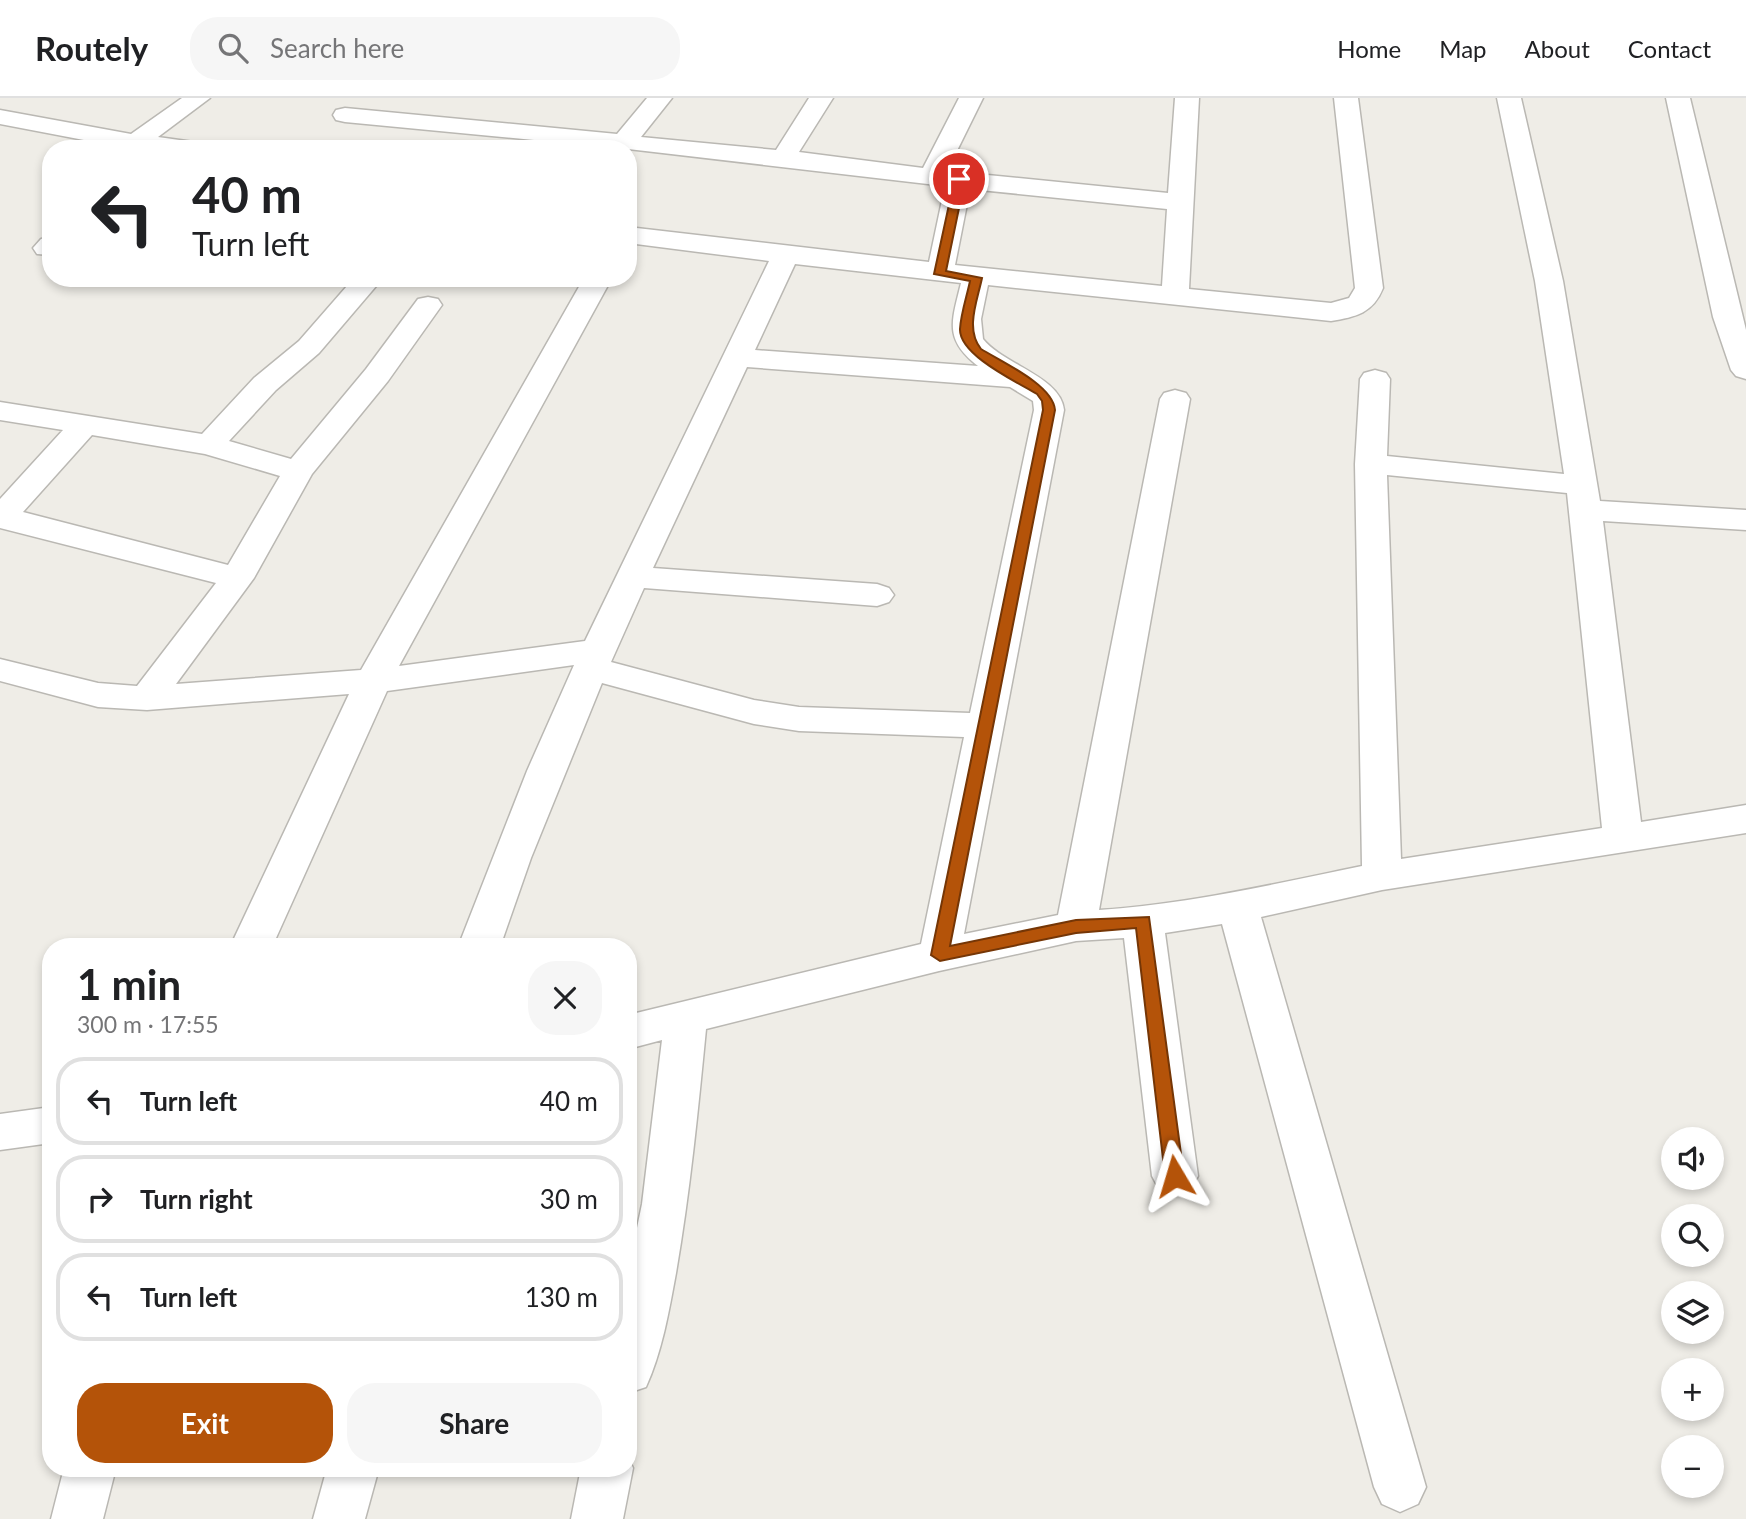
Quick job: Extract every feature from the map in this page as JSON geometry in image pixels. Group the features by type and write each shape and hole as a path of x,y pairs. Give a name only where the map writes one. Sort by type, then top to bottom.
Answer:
{"street":[{"path":"138,140 198,98"},
{"path":"626,140 660,98"},
{"path":"783,158 821,98"},
{"path":"932,177 971,98"},
{"path":"1175,295 1187,98"},
{"path":"637,235 785,257 976,278 1331,312 1355,308 1364,303 1369,288 1346,98"},
{"path":"1509,98 1567,377 1585,497 1623,838"},
{"path":"1678,98 1727,317 1746,370"},
{"path":"461,126 480,107"},
{"path":"345,115 604,140"},
{"path":"0,117 124,140"},
{"path":"637,143 1180,202"},
{"path":"940,274 959,179"},
{"path":"482,938 513,848 594,660 785,257"},
{"path":"940,955 1049,410 1048,400 1041,391 977,352 969,341 966,331 976,278"},
{"path":"209,445 264,384 309,347 361,287"},
{"path":"255,938 373,681 592,287"},
{"path":"147,698 237,578 298,471 377,375 428,305"},
{"path":"737,357 1021,379"},
{"path":"1375,379 1371,464 1382,876"},
{"path":"1076,926 1175,399"},
{"path":"0,411 209,445 298,471"},
{"path":"85,425 1,517 237,578"},
{"path":"1371,464 1746,520"},
{"path":"633,577 877,595"},
{"path":"0,670 97,695 147,698 373,681 594,660 754,712 799,719 986,726"},
{"path":"637,1030 940,955 1076,926 1143,922 1238,907 1382,876 1746,819"},
{"path":"1238,907 1400,1487"},
{"path":"1143,922 1175,1176"},
{"path":"637,1337 665,1204 686,1018"},
{"path":"0,1132 42,1126"},
{"path":"77,1519 88,1477"},
{"path":"339,1519 351,1477"},
{"path":"597,1519 605,1477"}],"route":[{"path":"959,179 940,274 976,278 966,331 969,341 977,352 1041,391 1048,400 1049,410 940,955 1076,926 1143,922 1175,1176"}]}
